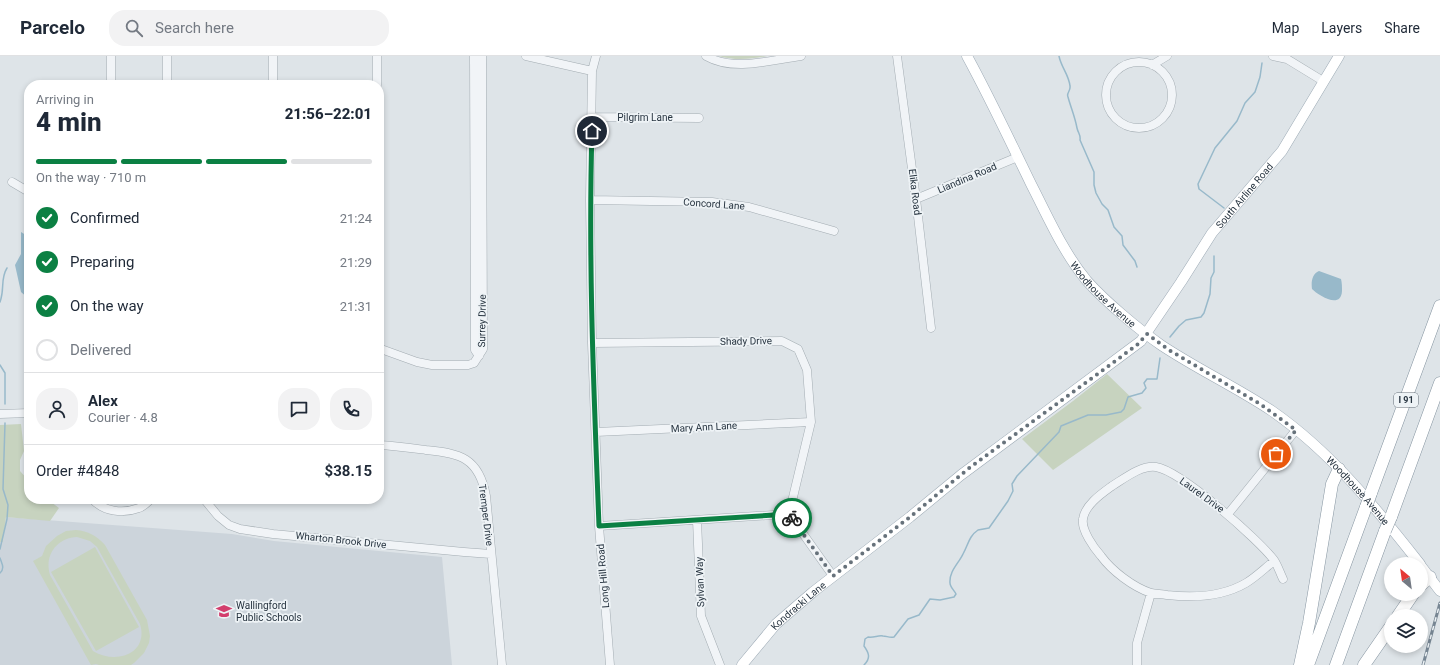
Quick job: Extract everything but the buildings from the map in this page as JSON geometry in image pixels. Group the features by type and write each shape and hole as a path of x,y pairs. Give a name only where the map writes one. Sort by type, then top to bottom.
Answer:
{"highway":[{"name":"I 91","path":"1308,665 1440,306"},
{"name":"I 91","path":"1336,665 1440,383"},
{"path":"1300,665 1309,623 1332,484 1339,469"},
{"path":"1364,665 1384,636"}],"main road":[{"name":"Woodhouse Avenue","path":"967,56 1055,231 1081,273 1101,294 1147,334 1169,350 1260,404 1296,430 1339,469 1363,494 1414,557"},
{"name":"South Airline Road","path":"1147,334 1212,233 1282,150 1339,56"},
{"name":"Kondracki Lane","path":"742,665 760,642 783,617 833,576 910,517 961,475 1137,345 1147,334"},
{"name":"Woodhouse Avenue","path":"1428,583 1440,591"}],"street":[{"path":"111,56 111,80"},
{"path":"167,56 167,80"},
{"path":"273,56 274,80"},
{"path":"377,56 377,80"},
{"name":"Surrey Drive","path":"474,56 475,350 479,356 483,350 482,56"},
{"path":"526,56 592,71"},
{"name":"Long Hill Road","path":"596,56 592,71 590,200 592,343 599,526 610,665"},
{"path":"706,56 715,61 728,64 745,64 801,56"},
{"name":"Elika Road","path":"896,56 916,199 931,328"},
{"path":"1152,65 1167,56"},
{"path":"1273,56 1287,59 1323,81"},
{"path":"1144,62 1152,65 1165,75 1169,83 1171,100 1169,108 1158,121 1150,125 1134,127 1125,125 1115,117 1108,107 1106,90 1109,82 1116,71 1127,64 1144,62"},
{"name":"Pilgrim Lane","path":"592,117 699,118"},
{"name":"Liandina Road","path":"916,199 1018,157"},
{"path":"12,182 24,189"},
{"name":"Concord Lane","path":"590,200 712,202 749,206 834,232"},
{"name":"Shady Drive","path":"592,343 782,341 798,349 807,370 811,422 790,514"},
{"path":"384,350 432,365 468,365 474,363 479,356"},
{"path":"0,414 24,413"},
{"name":"Mary Ann Lane","path":"596,432 811,422"},
{"path":"1228,514 1296,430"},
{"name":"Tremper Drive","path":"384,446 448,452 459,455 470,462 480,474 484,486 502,665"},
{"name":"Laurel Drive","path":"1274,561 1246,583 1220,594 1186,597 1151,593 1126,580 1108,566 1094,548 1082,520 1085,510 1103,493 1129,475 1144,469 1156,467 1179,478 1228,514 1262,547 1274,561 1283,579"},
{"path":"99,504 116,512 139,508 144,504"},
{"name":"Wharton Brook Drive","path":"208,504 218,516 229,525 240,529 273,534 491,554"},
{"path":"599,526 790,514 833,576"},
{"name":"Sylvan Way","path":"697,520 701,616 720,665"},
{"path":"1137,665 1138,643 1151,593"}],"shaded area":[{"name":"Wallingford Public Schools","path":"6,517 232,534 274,541 442,557 452,665 0,665 0,542 3,542"}],"green space":[{"path":"719,56 767,56 731,59"},
{"path":"1107,374 1142,408 1053,470 1022,439"},
{"path":"21,424 24,451 20,460 20,471 24,475 24,504 54,504 59,508 50,521 6,517 3,542 0,542 0,425"},
{"path":"76,530 88,533 99,539 105,545 147,620 150,636 149,643 144,653 131,665 91,665 33,561 42,556 46,546 57,536 66,531","holes":["77,537 90,541 97,547 140,624 142,634 140,643 128,654 120,657 111,657 93,651 50,575 49,561 51,554 58,544 70,538"]},
{"path":"95,547 139,627 96,651 51,572"}],"water":[{"path":"21,232 24,234 24,295 21,292 15,265 21,254"},
{"path":"1319,271 1341,279 1342,291 1341,297 1338,300 1329,299 1319,295 1312,289 1312,278"}],"waterway":[{"path":"1059,56 1069,82 1070,88 1068,96 1077,130 1080,135 1080,140 1094,172 1094,185 1096,193 1102,204 1108,210 1114,227 1122,236 1123,245 1135,261 1137,267"},
{"path":"1224,208 1199,189 1198,184 1215,148 1237,121 1245,103 1255,92 1260,77 1262,63"},
{"path":"1170,337 1186,320 1201,317 1204,313 1210,294 1211,278 1214,272 1214,256"},
{"path":"0,302 4,276 7,268"},
{"path":"864,665 868,660 867,651 864,646 865,639 868,637 879,636 894,637 908,619 919,615 930,599 940,600 954,597 956,594 950,584 951,575 971,538 978,530 989,528 1008,501 1013,491 1012,484 1017,476 1059,432 1061,426 1088,415 1106,415 1121,412 1124,409 1128,397 1142,393 1146,388 1144,383 1147,379 1157,379 1160,358"},
{"path":"0,365 5,373 5,404"},
{"path":"0,549 7,519 8,505 3,489 5,423"},
{"path":"0,558 3,568 0,573"}],"railway":[{"path":"1423,665 1440,603"}],"way so far":[{"path":"792,518 833,576 910,517 968,469 1137,345 1147,334 1169,350 1260,404 1296,430 1276,454"}],"place":[{"name":"Wallingford Public Schools","path":"224,611"}],"route":[{"path":"592,131 590,200 592,343 599,526 790,514 792,518"}]}
